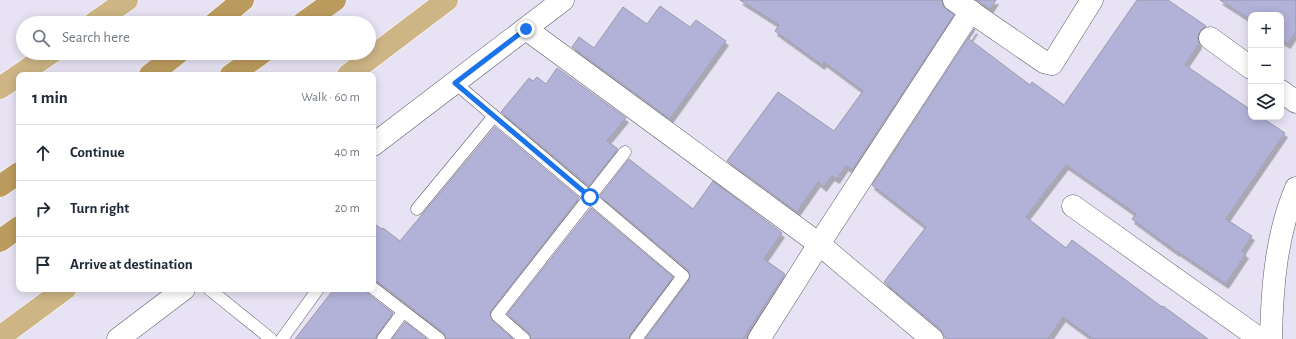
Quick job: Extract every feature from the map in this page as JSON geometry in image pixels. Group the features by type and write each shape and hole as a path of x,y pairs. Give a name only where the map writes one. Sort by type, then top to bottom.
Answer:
{"highway":[{"path":"224,16 243,0"},
{"path":"313,16 335,0"},
{"path":"154,72 169,60"},
{"path":"235,72 252,60"},
{"path":"0,186 16,175"},
{"path":"0,241 16,229"}],"main road":[{"path":"104,16 127,0"},
{"path":"376,54 447,0"},
{"path":"23,72 41,60"},
{"path":"352,72 368,60"},
{"path":"0,88 16,77"},
{"path":"0,337 61,292"}],"street":[{"path":"376,143 563,0"},
{"path":"759,339 819,244 963,6 1044,62 1052,64 1092,0"},
{"path":"526,29 819,244 932,339"},
{"path":"1210,38 1248,66"},
{"path":"1284,93 1296,102"},
{"path":"1271,339 1272,298 1282,231 1296,188"},
{"path":"1073,206 1260,339"},
{"path":"118,339 180,292"}],"lane":[{"path":"455,83 684,276 636,339"},
{"path":"417,209 494,116"},
{"path":"524,339 497,315 625,152"},
{"path":"376,290 439,339"},
{"path":"213,292 271,339"},
{"path":"282,339 316,292"},
{"path":"383,339 403,312"}],"building":[{"path":"740,0 942,0 943,6 954,15 852,170 846,166 837,179 832,176 824,187 818,182 797,212 727,161 778,92 834,131 863,91 824,62 822,65 775,31 779,25"},
{"path":"976,0 996,0 990,9"},
{"path":"1137,0 1168,0 1206,26 1200,31 1198,37 1199,44 1185,65 1248,108 1248,120 1266,120 1285,133 1226,219 1252,236 1242,251 1246,254 1226,284 1177,252 1132,219 1136,214 1066,165 1026,217 1066,248 1072,240 1162,307 1163,306 1208,339 1093,339 1063,317 1048,339 946,339 940,329 884,282 926,227 872,185 974,29 975,30 969,39 1030,85 1032,82 1064,105"},
{"path":"1220,0 1296,0 1296,32 1288,44 1284,42 1284,12 1248,12 1248,18"},
{"path":"660,6 690,27 696,20 726,41 670,119 572,47 579,37 594,48 623,7 647,24"},
{"path":"557,68 626,118 607,141 618,149 589,186 501,112 529,78 533,81 537,77 546,84"},
{"path":"495,127 579,198 491,311 490,314 492,320 513,339 446,339 444,333 376,282 376,225 382,229 383,228 400,241"},
{"path":"629,159 693,209 713,181 782,233 764,259 785,274 743,339 645,339 690,277 688,270 600,196"},
{"path":"591,208 673,277 630,335 629,339 531,339 529,333 507,314"},
{"path":"332,292 367,292 393,313 377,335 376,339 295,339"},
{"path":"405,322 427,339 392,339"}],"route":[{"path":"526,29 455,83 590,197"}]}
